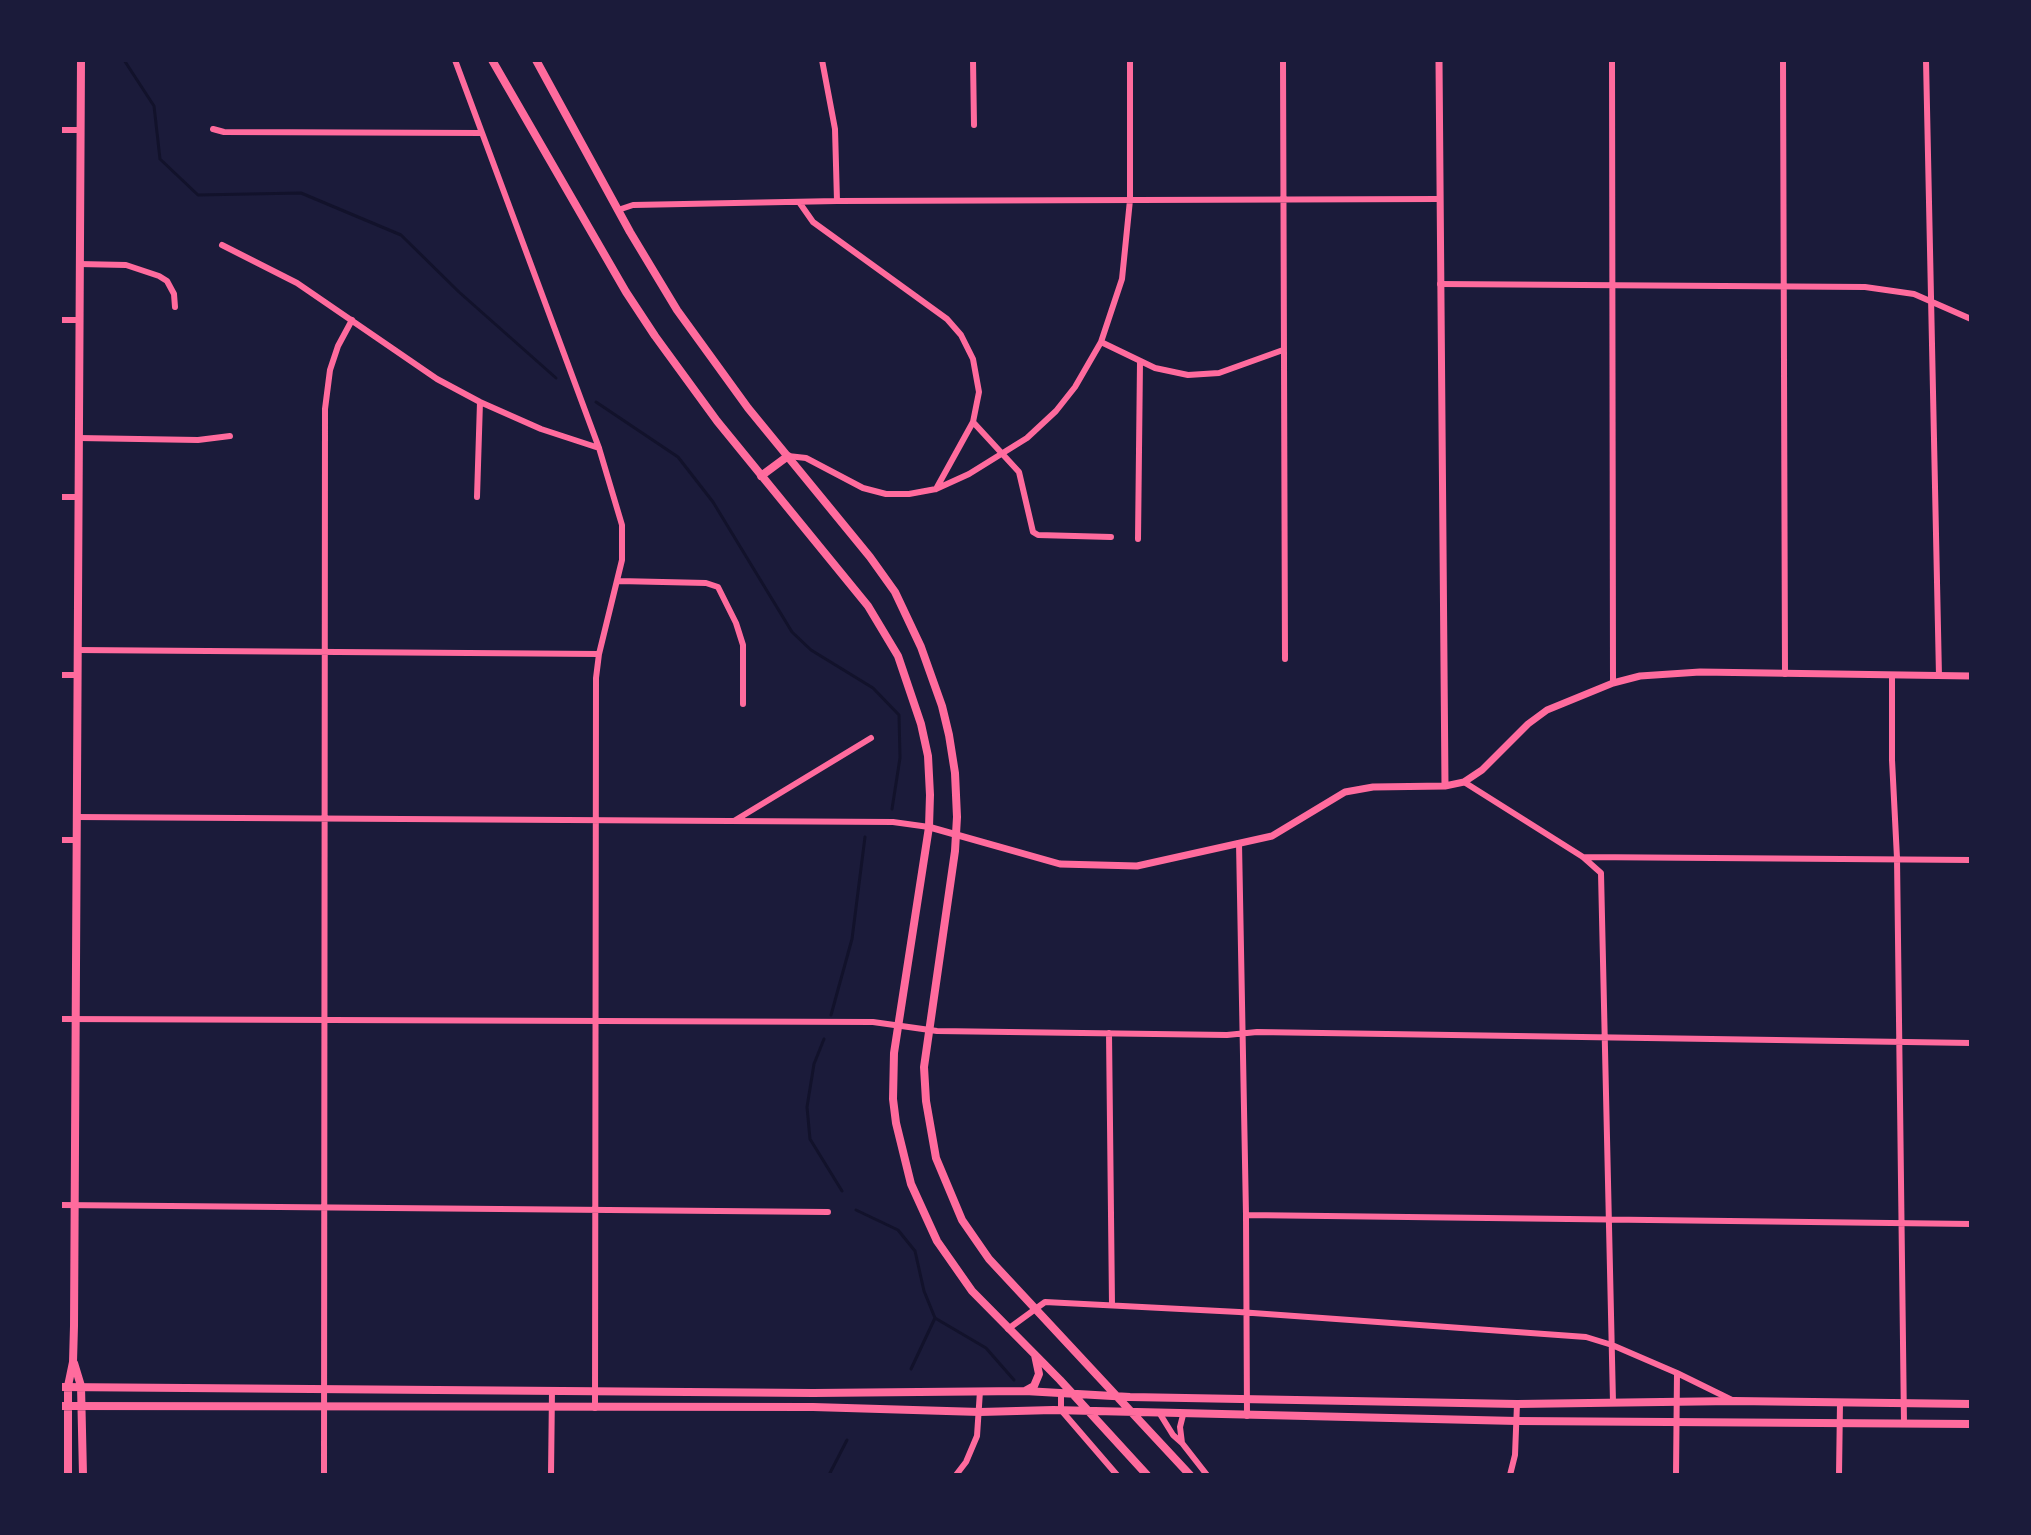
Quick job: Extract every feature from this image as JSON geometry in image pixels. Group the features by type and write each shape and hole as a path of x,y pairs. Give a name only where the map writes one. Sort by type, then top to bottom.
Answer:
{"main road":[{"path":"81,60 73,1362 81,1386 83,1475"},
{"path":"492,60 626,292 689,385 868,606 898,656 914,697 928,756 929,827 896,1024 893,1099 900,1146 916,1198 951,1265 1007,1330 1035,1354 1147,1475"},
{"path":"536,60 677,310 732,387 844,523 905,611 942,706 952,755 956,835 924,1067 933,1145 946,1187 972,1236 1008,1282 1190,1475"},
{"path":"761,476 788,456"},
{"path":"1025,1391 1034,1386 1039,1374 1035,1354"},
{"path":"68,1475 64,1386 73,1362"},
{"path":"64,1386 813,1393 1025,1391 1114,1396 1517,1404 1677,1401 1971,1404"},
{"path":"64,1406 813,1407 1517,1421 1971,1424"}],"street":[{"path":"455,60 599,448 619,508 624,543 619,581 599,654 596,678 595,1408"},
{"path":"822,60 835,129 837,201"},
{"path":"973,60 974,125"},
{"path":"788,456 806,458 845,480 886,494 909,494 936,489 969,474 1027,438 1056,411 1075,387 1101,342 1122,279 1130,200 1130,60"},
{"path":"1283,60 1285,659"},
{"path":"1439,60 1445,786"},
{"path":"1612,60 1613,683"},
{"path":"1783,60 1785,674"},
{"path":"1926,60 1939,676"},
{"path":"213,129 224,132 482,133"},
{"path":"60,130 80,130"},
{"path":"618,210 633,205 837,201 1439,199"},
{"path":"799,202 813,222 947,319 961,335 973,359 979,392 973,422 936,489"},
{"path":"222,245 297,283 437,379 541,429 599,448"},
{"path":"79,264 126,265 159,276 167,281 174,294 175,307"},
{"path":"1440,284 1893,290 1931,300 1971,319"},
{"path":"60,320 79,320"},
{"path":"324,1475 326,390 338,346 352,320"},
{"path":"1101,342 1140,362 1171,373 1204,375 1235,368 1283,350"},
{"path":"1138,539 1140,362"},
{"path":"477,497 480,402"},
{"path":"973,422 1019,472 1033,532 1038,535 1111,537"},
{"path":"79,438 198,440 230,436"},
{"path":"60,497 78,497"},
{"path":"619,581 706,583 718,587 743,645 743,704"},
{"path":"77,650 599,654"},
{"path":"76,817 893,822 929,827 1073,865 1137,866 1272,836 1345,792 1373,787 1445,786 1464,782 1482,770 1528,724 1547,710 1613,683 1654,673 1971,676"},
{"path":"60,675 77,675"},
{"path":"1892,676 1904,1423"},
{"path":"732,822 871,738"},
{"path":"1464,782 1583,857 1598,868 1602,881 1613,1402"},
{"path":"60,840 76,840"},
{"path":"1239,843 1247,1416"},
{"path":"1583,857 1971,860"},
{"path":"60,1019 323,1018 896,1024 928,1030 1971,1043"},
{"path":"1109,1033 1112,1305"},
{"path":"60,1205 828,1212"},
{"path":"1246,1215 1971,1224"},
{"path":"1007,1330 1045,1302 1560,1333 1612,1345 1734,1401"},
{"path":"1676,1475 1677,1373"},
{"path":"551,1475 552,1390"},
{"path":"956,1475 973,1449 980,1412 980,1391"},
{"path":"1061,1394 1061,1410 1117,1475"},
{"path":"1839,1475 1840,1403"},
{"path":"1510,1475 1515,1455 1517,1404"},
{"path":"1160,1414 1173,1435 1207,1475"},
{"path":"1182,1443 1180,1427 1183,1415"}],"waterway":[{"path":"124,60 154,106 160,159 198,195 301,193 401,235 459,292 556,378"},
{"path":"596,402 678,457 713,502 792,632 811,650 873,688 899,715 900,758 892,809"},
{"path":"831,1015 852,939 865,837"},
{"path":"824,1039 814,1064 807,1107 810,1139 842,1191"},
{"path":"856,1210 898,1230 915,1251 924,1291 935,1318 986,1348 1014,1380"},
{"path":"911,1369 935,1318"},
{"path":"829,1475 847,1440"}]}
